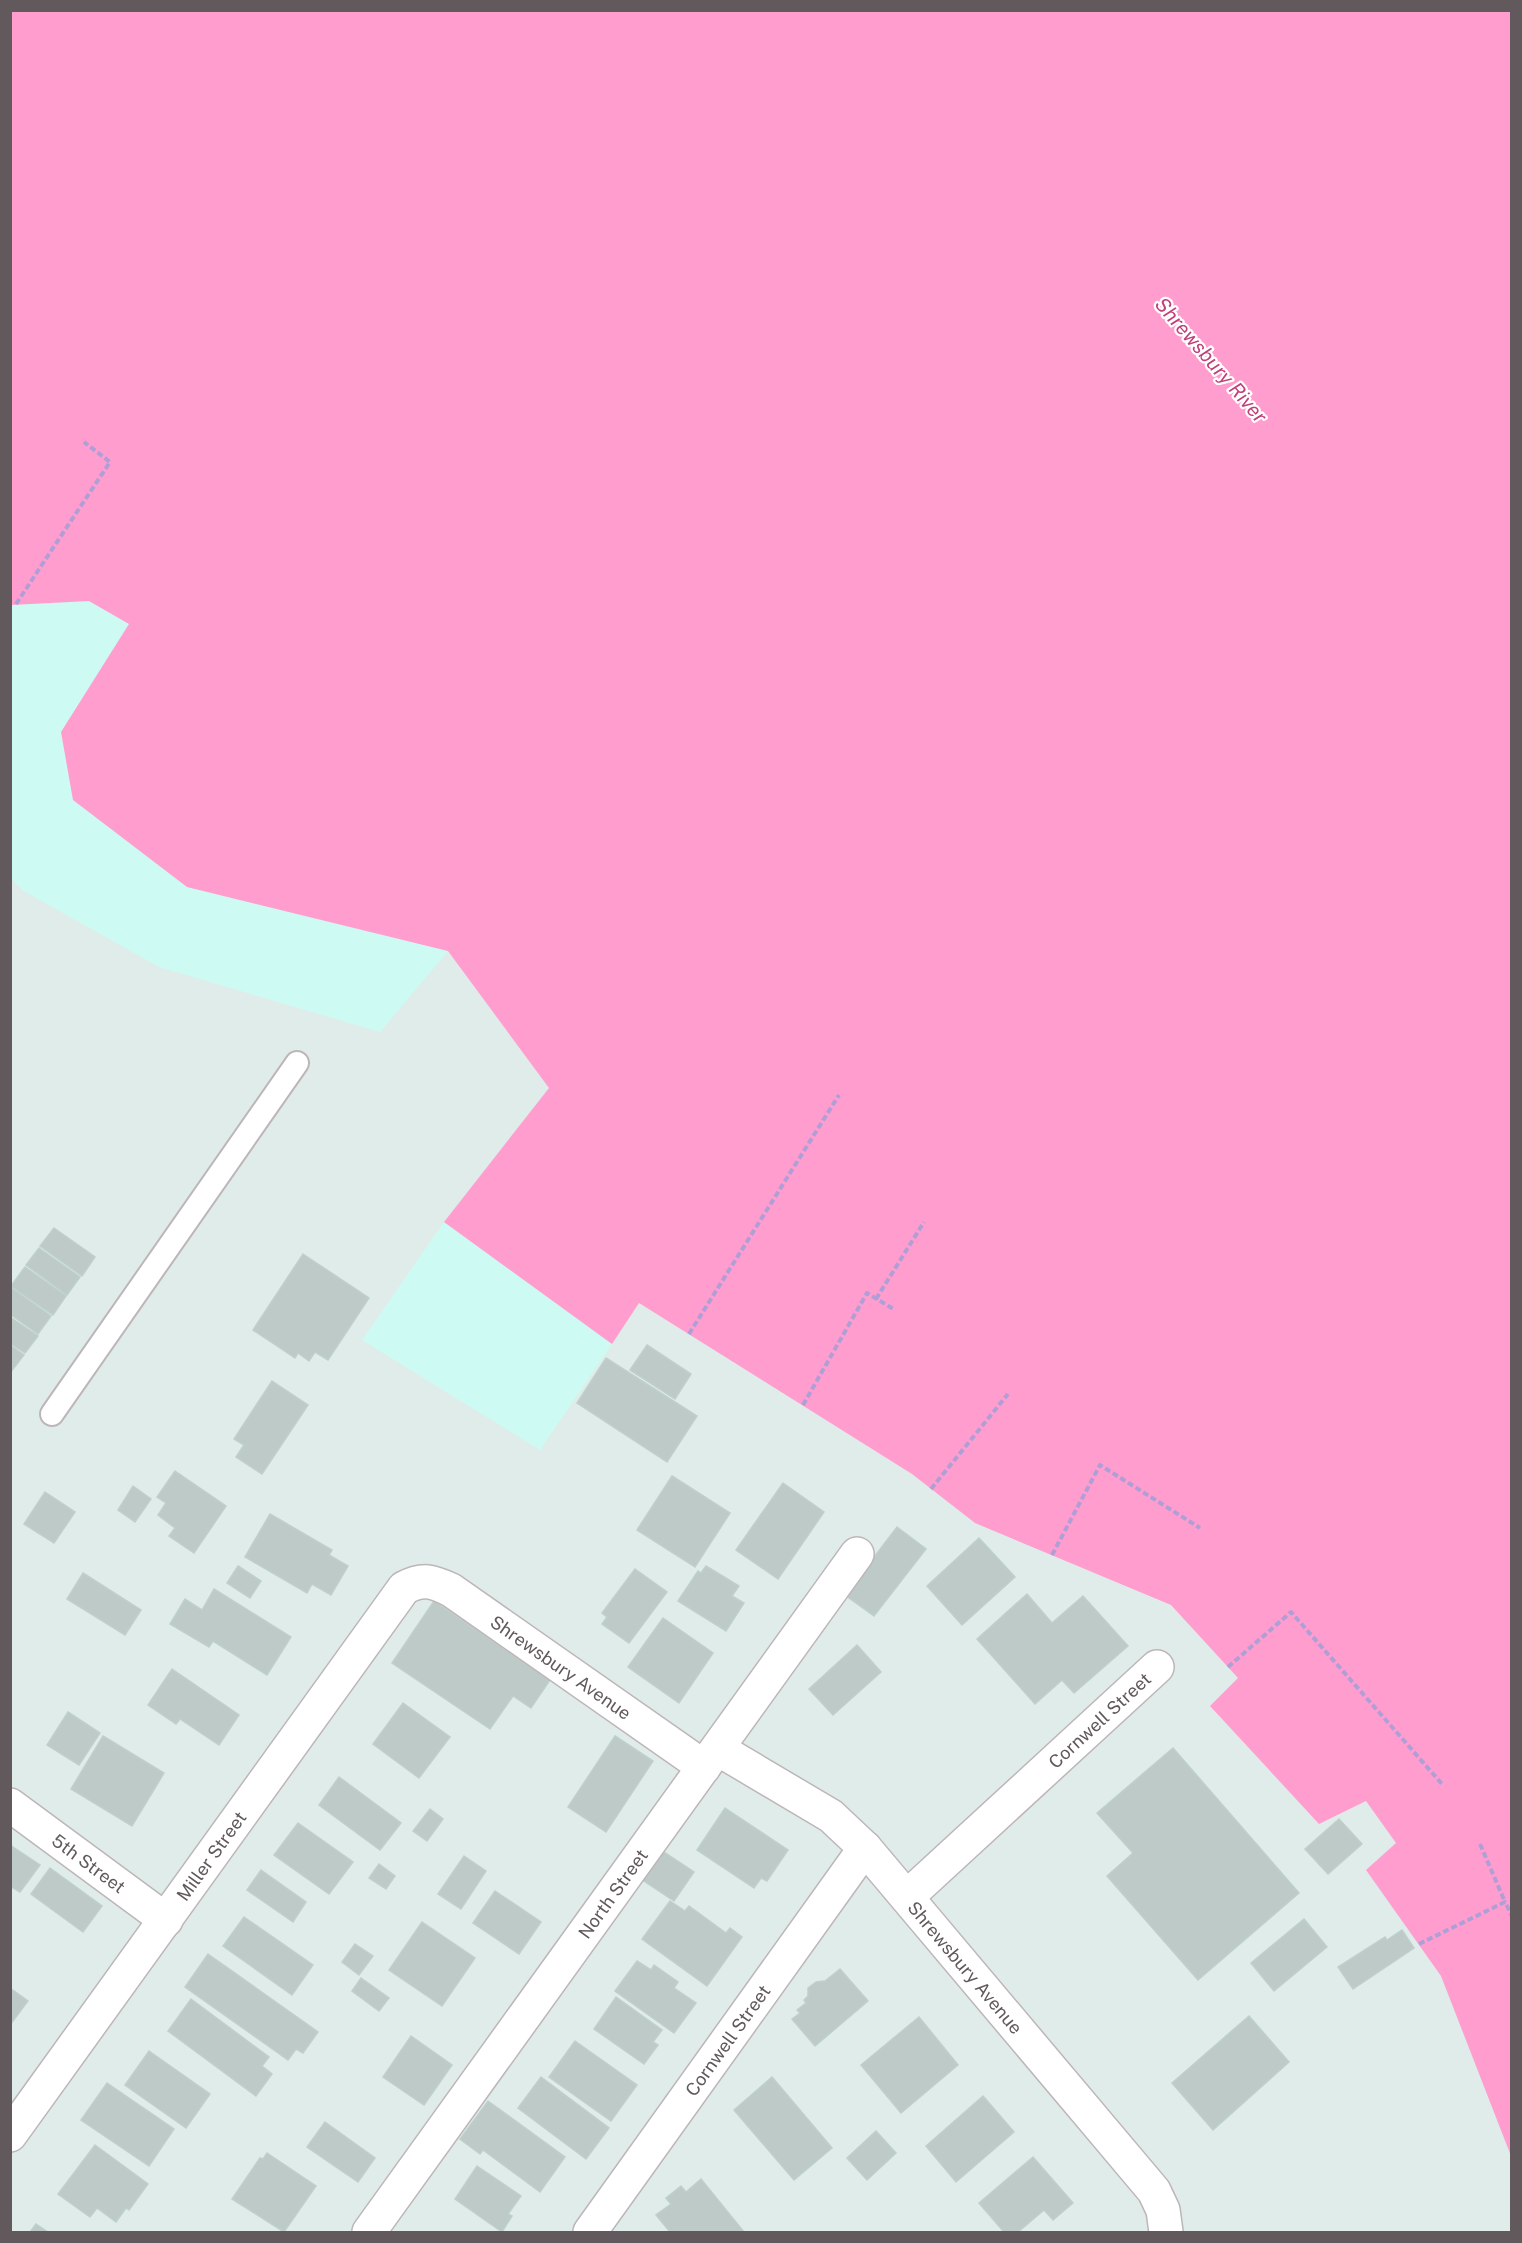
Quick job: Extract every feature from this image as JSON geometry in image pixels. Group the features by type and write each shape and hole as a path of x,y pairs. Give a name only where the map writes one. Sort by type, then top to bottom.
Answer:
{"street":[{"name":"North Street","path":"369,2232 857,1554"},
{"name":"Shrewsbury Avenue","path":"414,1582 432,1581 451,1590 711,1758 831,1816 865,1848 908,1896 1154,2191 1163,2210 1166,2232"},
{"name":"Miller Street","path":"10,2135 404,1588 414,1582"},
{"name":"Cornwell Street","path":"908,1896 1156,1666"},
{"name":"5th Street","path":"10,1805 166,1920"},
{"name":"Cornwell Street","path":"590,2232 865,1848"}],"lane":[{"path":"52,1414 297,1064"}],"path":[{"path":"16,604 110,462 84,442"},
{"path":"689,1334 839,1095"},
{"path":"876,1299 924,1222"},
{"path":"802,1405 867,1293 895,1310"},
{"path":"932,1489 1008,1394"},
{"path":"1052,1555 1100,1465 1200,1528"},
{"path":"1228,1666 1291,1612 1442,1784"},
{"path":"1480,1844 1512,1916"},
{"path":"1419,1944 1506,1902"}],"sand":[{"path":"89,601 129,624 61,732 187,887 448,951 380,1032 159,967 22,890 11,878 10,605"},
{"path":"444,1222 612,1344 540,1450 362,1340"}],"water":[{"name":"Shrewsbury River","path":"10,11 1511,11 1511,2156 1441,1976 1366,1870 1396,1843 1366,1801 1319,1824 1210,1706 1238,1678 1171,1605 975,1523 912,1474 639,1303 612,1344 444,1222 549,1088 448,951 187,887 73,800 61,732 129,624 89,601 11,605"}],"building":[{"path":"54,1228 95,1257 82,1276 40,1246"},
{"path":"39,1248 80,1277 67,1295 26,1265"},
{"path":"303,1254 369,1298 328,1360 315,1352 309,1361 298,1353 295,1358 253,1330"},
{"path":"25,1267 66,1296 53,1315 11,1286"},
{"path":"10,1287 51,1316 38,1334 10,1314"},
{"path":"10,1317 38,1336 25,1353 10,1343"},
{"path":"10,1345 24,1355 10,1373"},
{"path":"647,1345 691,1374 675,1399 630,1370"},
{"path":"606,1358 697,1416 667,1462 577,1403"},
{"path":"272,1381 308,1405 262,1474 236,1457 244,1445 234,1439"},
{"path":"175,1471 226,1506 194,1553 169,1536 175,1528 158,1515 166,1503 157,1497"},
{"path":"672,1476 730,1513 695,1567 637,1530"},
{"path":"783,1483 824,1512 778,1579 736,1550"},
{"path":"133,1486 151,1499 135,1522 118,1510"},
{"path":"45,1492 75,1512 54,1543 24,1524"},
{"path":"270,1514 332,1550 329,1555 348,1566 331,1595 312,1584 307,1593 245,1557"},
{"path":"897,1527 926,1549 874,1616 845,1595"},
{"path":"979,1538 1015,1577 962,1625 927,1586"},
{"path":"238,1566 261,1581 250,1598 227,1583"},
{"path":"706,1566 739,1586 732,1596 744,1603 726,1631 678,1601 698,1571 701,1573"},
{"path":"635,1569 667,1592 629,1643 602,1624 607,1617 602,1613"},
{"path":"83,1573 141,1610 125,1635 67,1599"},
{"path":"214,1589 291,1637 267,1675 213,1641 209,1647 170,1624 185,1599 202,1610"},
{"path":"1027,1594 1052,1623 1083,1596 1128,1646 1074,1693 1062,1680 1035,1704 977,1639"},
{"path":"434,1601 550,1680 531,1708 513,1696 490,1729 392,1663"},
{"path":"663,1618 713,1653 679,1703 628,1667"},
{"path":"857,1645 881,1672 833,1715 809,1689"},
{"path":"172,1669 239,1715 219,1745 180,1719 176,1724 148,1705"},
{"path":"403,1703 450,1737 419,1778 373,1744"},
{"path":"68,1712 100,1733 79,1765 47,1745"},
{"path":"103,1736 164,1773 132,1826 71,1789"},
{"path":"615,1736 653,1761 606,1832 568,1807"},
{"path":"1173,1748 1299,1893 1198,1980 1107,1876 1133,1853 1097,1813"},
{"path":"339,1777 401,1823 380,1850 319,1805"},
{"path":"725,1808 788,1850 767,1881 761,1878 754,1888 697,1850"},
{"path":"430,1809 443,1819 427,1841 413,1831"},
{"path":"1339,1819 1362,1844 1328,1874 1305,1849"},
{"path":"298,1823 353,1862 329,1894 274,1855"},
{"path":"10,1845 40,1865 20,1892 10,1886"},
{"path":"661,1850 694,1872 674,1901 641,1879"},
{"path":"464,1856 486,1871 461,1909 438,1894"},
{"path":"379,1864 395,1876 386,1889 369,1878"},
{"path":"50,1868 102,1906 83,1932 31,1894"},
{"path":"261,1870 306,1902 293,1922 247,1890"},
{"path":"495,1891 541,1922 519,1954 473,1923"},
{"path":"670,1901 685,1911 689,1906 726,1933 730,1928 742,1937 707,1986 642,1939"},
{"path":"244,1917 313,1965 292,1995 223,1946"},
{"path":"1304,1919 1327,1947 1274,1991 1251,1963"},
{"path":"422,1922 475,1958 442,2006 389,1970"},
{"path":"1402,1930 1414,1948 1353,1989 1338,1967 1385,1937 1387,1940"},
{"path":"355,1944 373,1956 359,1975 342,1962"},
{"path":"208,1954 318,2032 303,2053 296,2049 288,2060 185,1987"},
{"path":"637,1961 651,1970 654,1965 678,1982 674,1988 696,2003 674,2033 615,1991"},
{"path":"840,1969 868,2001 815,2046 792,2019 800,2013 797,2010 806,2003 804,2000 808,1996 808,1988 816,1982 825,1981"},
{"path":"361,1978 389,1998 379,2011 352,1991"},
{"path":"10,1988 28,2001 10,2025"},
{"path":"616,1997 662,2030 653,2042 658,2045 644,2064 594,2029"},
{"path":"191,1999 269,2057 262,2066 272,2074 256,2096 168,2031"},
{"path":"1249,2016 1289,2062 1213,2130 1172,2083"},
{"path":"919,2017 958,2065 901,2113 861,2065"},
{"path":"411,2036 452,2065 424,2105 383,2077"},
{"path":"575,2041 637,2085 611,2121 549,2077"},
{"path":"149,2051 210,2094 186,2128 125,2085"},
{"path":"541,2077 609,2128 586,2159 518,2108"},
{"path":"772,2077 832,2148 794,2180 734,2110"},
{"path":"107,2083 174,2129 149,2166 81,2120"},
{"path":"983,2096 1014,2132 956,2182 926,2146"},
{"path":"488,2101 565,2157 540,2192 483,2150 480,2154 460,2139"},
{"path":"325,2122 375,2158 358,2182 307,2147"},
{"path":"876,2131 896,2153 867,2180 847,2158"},
{"path":"95,2145 148,2184 129,2210 126,2208 116,2222 97,2208 90,2217 58,2194"},
{"path":"267,2153 316,2186 284,2232 232,2199 260,2158 263,2159"},
{"path":"1033,2157 1073,2203 1053,2220 1044,2210 1018,2232 1004,2232 979,2203"},
{"path":"477,2166 521,2196 508,2214 512,2216 502,2232 455,2199"},
{"path":"701,2179 744,2232 670,2232 656,2215 671,2204 666,2198 681,2186 686,2192"},
{"path":"36,2224 48,2232 30,2232"}]}
